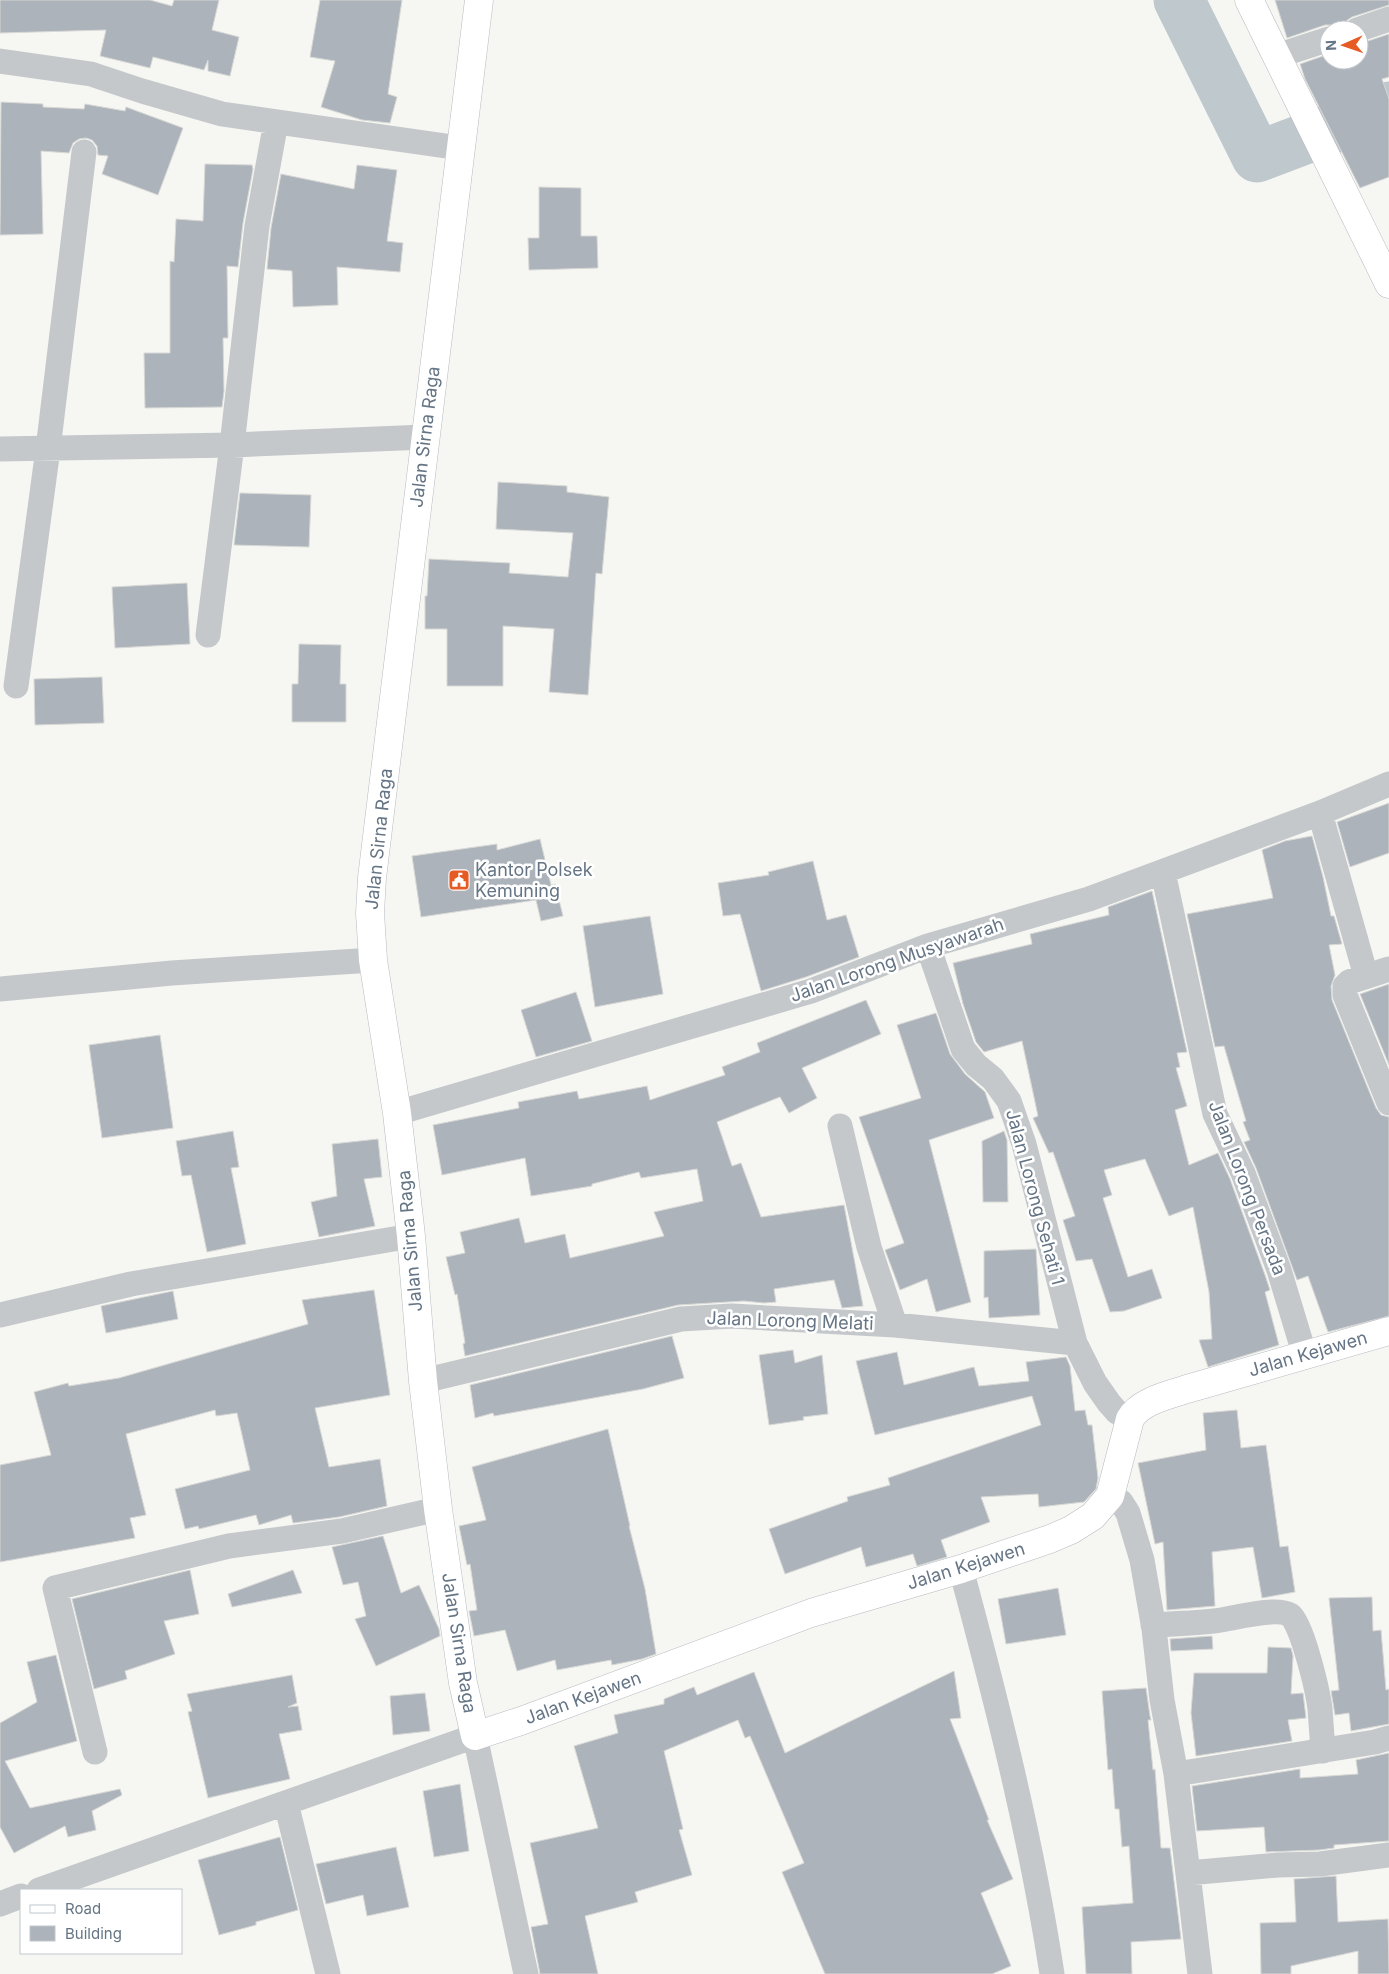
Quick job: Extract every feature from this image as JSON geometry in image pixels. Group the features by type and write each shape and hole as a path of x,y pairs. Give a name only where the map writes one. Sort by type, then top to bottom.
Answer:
{"street":[{"name":"Jalan Sirna Raga","path":"475,1736 463,1683 438,1509 423,1381 411,1236 397,1113 373,960 370,913 372,878 479,0"},
{"path":"1249,0 1328,164 1389,284"},
{"path":"1369,26 1389,20"},
{"path":"1277,56 1319,42"},
{"path":"0,61 91,74 222,114 460,148"},
{"path":"208,635 257,226 276,122"},
{"path":"16,686 48,449 84,152"},
{"path":"0,450 232,445 426,437"},
{"name":"Jalan Lorong Musyawarah","path":"397,1113 811,991 928,946 1089,899 1389,784"},
{"path":"1320,812 1378,973 1349,982 1345,986 1346,994 1389,1103"},
{"name":"Jalan Lorong Persada","path":"1163,872 1214,1114 1243,1173 1279,1270 1305,1356"},
{"name":"Jalan Lorong Sehati 1","path":"928,946 963,1049 976,1065 993,1079 1004,1092 1011,1108 1024,1144 1074,1343 1109,1403 1117,1412 1130,1419"},
{"path":"0,988 172,973 373,960"},
{"path":"840,1126 869,1247 895,1325"},
{"path":"0,1314 131,1284 411,1236"},
{"name":"Jalan Lorong Melati","path":"423,1381 681,1319 732,1316 895,1325 1074,1343"},
{"name":"Jalan Kejawen","path":"475,1736 521,1721 811,1613 961,1569 1050,1539 1093,1516 1110,1496 1130,1419 1138,1409 1161,1398 1389,1331"},
{"path":"1110,1496 1121,1502 1128,1513 1135,1533 1153,1625 1162,1700 1176,1774 1200,1974"},
{"path":"95,1752 55,1588 229,1546 342,1531 438,1509"},
{"path":"961,1569 998,1705 1020,1801 1052,1974"},
{"path":"1153,1625 1216,1621 1280,1612 1289,1615 1299,1628 1315,1684 1320,1707 1323,1750"},
{"path":"42,1889 475,1736 526,1974"},
{"path":"1176,1774 1375,1742 1389,1738"},
{"path":"286,1803 328,1974"},
{"path":"1188,1873 1278,1865 1320,1864 1389,1855"},
{"path":"0,1904 20,1896"}],"building":[{"path":"0,0 150,0 172,6 174,0 219,0 212,30 239,37 230,76 208,71 208,60 204,70 153,57 150,68 100,56 106,30 0,33"},
{"path":"320,0 402,0 388,94 397,97 390,123 362,120 321,107 335,61 310,57"},
{"path":"1275,0 1389,0 1389,5 1348,20 1319,20 1319,27 1287,38"},
{"path":"1389,34 1389,77 1382,79 1389,99 1389,177 1360,188 1305,79 1300,64 1319,57 1319,70 1369,70 1369,41"},
{"path":"1,102 43,104 43,107 84,109 85,104 125,111 126,107 183,128 158,195 102,174 108,156 98,155 97,146 92,140 86,138 79,139 73,143 69,153 41,151 43,234 0,235"},
{"path":"205,164 252,165 253,169 243,223 238,267 227,266 228,338 223,338 224,391 222,407 145,408 144,353 170,353 170,261 174,262 176,219 203,221"},
{"path":"357,165 397,170 387,241 403,243 400,272 337,267 338,305 293,307 292,271 267,269 271,228 281,174 354,189"},
{"path":"539,187 581,188 581,236 597,236 598,268 529,270 528,238 539,238"},
{"path":"498,482 567,486 567,492 609,497 602,574 596,573 588,695 549,692 554,629 503,626 503,686 447,686 447,629 425,629 425,596 427,596 429,559 510,563 509,573 568,577 573,533 496,529"},
{"path":"240,493 311,495 309,547 234,545"},
{"path":"187,583 190,644 115,648 112,587"},
{"path":"299,644 341,645 340,684 346,684 346,722 292,722 292,684 298,684"},
{"path":"102,677 104,723 35,725 34,679"},
{"path":"1389,803 1389,853 1350,867 1337,822"},
{"path":"1312,836 1331,916 1334,916 1342,944 1329,945 1335,975 1331,986 1332,1000 1376,1108 1381,1115 1389,1117 1389,1316 1328,1332 1308,1276 1297,1280 1256,1168 1244,1142 1250,1140 1243,1122 1246,1121 1224,1046 1215,1047 1187,914 1273,898 1262,850 1285,841"},
{"name":"Kantor Polsek Kemuning","path":"540,839 551,885 555,884 563,916 541,921 536,900 421,917 412,856 497,844 497,850"},
{"path":"813,861 827,920 846,915 859,957 806,977 761,991 740,914 723,916 718,883 769,875 768,872"},
{"path":"1152,891 1187,1052 1177,1053 1180,1067 1176,1068 1187,1106 1175,1110 1189,1165 1218,1153 1230,1179 1270,1290 1265,1292 1279,1345 1208,1367 1199,1340 1212,1339 1209,1292 1193,1207 1169,1216 1145,1159 1104,1170 1112,1195 1103,1198 1128,1277 1152,1269 1162,1298 1124,1311 1110,1312 1092,1259 1076,1261 1063,1220 1075,1216 1053,1152 1049,1153 1033,1118 1038,1116 1022,1041 984,1052 976,1042 963,1004 953,963 1032,944 1030,934 1109,915 1108,907"},
{"path":"650,916 663,994 595,1007 583,926"},
{"path":"1389,984 1389,1065 1360,994"},
{"path":"576,992 592,1041 536,1057 521,1010"},
{"path":"866,1000 881,1034 802,1068 817,1098 789,1113 780,1097 717,1122 732,1166 741,1163 761,1217 844,1205 863,1306 842,1308 834,1280 774,1289 776,1302 744,1301 678,1305 465,1356 463,1344 465,1343 457,1294 455,1295 446,1257 465,1253 460,1232 519,1218 525,1243 565,1234 570,1258 664,1236 654,1212 703,1201 697,1169 641,1178 639,1172 592,1184 592,1186 531,1196 525,1158 442,1175 433,1125 519,1108 518,1102 577,1091 579,1099 647,1086 650,1100 725,1075 722,1067 760,1052 757,1043"},
{"path":"936,1013 950,1054 965,1074 985,1092 994,1118 929,1140 971,1302 936,1312 927,1279 900,1290 885,1250 904,1243 859,1117 921,1098 897,1025"},
{"path":"160,1035 173,1128 102,1138 89,1045"},
{"path":"233,1131 239,1167 231,1168 246,1244 207,1252 191,1175 182,1176 176,1141"},
{"path":"1004,1131 1007,1140 1008,1202 983,1202 982,1141"},
{"path":"378,1139 382,1177 364,1179 375,1226 319,1237 311,1202 337,1196 332,1144"},
{"path":"1036,1249 1040,1315 989,1318 988,1297 984,1298 984,1251"},
{"path":"374,1290 390,1395 315,1408 329,1467 380,1459 387,1506 339,1517 293,1523 291,1515 259,1525 256,1515 199,1529 198,1526 185,1529 175,1489 250,1470 237,1413 216,1416 215,1410 126,1434 146,1515 130,1518 135,1538 0,1562 0,1465 51,1455 34,1392 68,1383 69,1386 119,1378 308,1324 302,1300"},
{"path":"173,1291 178,1319 106,1333 101,1306"},
{"path":"672,1336 684,1378 643,1389 494,1416 493,1413 475,1418 470,1385"},
{"path":"793,1350 795,1363 822,1355 828,1414 803,1417 804,1420 769,1425 759,1355"},
{"path":"897,1352 904,1385 974,1367 979,1386 1029,1381 1026,1362 1066,1357 1070,1366 1075,1411 1085,1410 1088,1425 1092,1425 1098,1478 1096,1489 1084,1502 1039,1507 1038,1494 981,1497 990,1522 941,1540 947,1557 917,1566 913,1554 866,1567 861,1547 785,1574 769,1529 848,1501 847,1497 890,1485 888,1478 1041,1425 1032,1396 875,1435 856,1361"},
{"path":"1237,1410 1241,1448 1266,1445 1280,1547 1288,1546 1295,1592 1262,1598 1253,1547 1212,1552 1215,1606 1167,1610 1163,1542 1155,1544 1138,1463 1206,1450 1203,1413"},
{"path":"608,1429 645,1589 656,1654 612,1665 611,1660 557,1670 555,1660 517,1671 505,1630 474,1636 469,1611 477,1610 470,1564 467,1565 459,1526 486,1520 472,1467"},
{"path":"383,1536 401,1593 419,1585 439,1629 440,1636 376,1666 355,1619 366,1616 358,1582 343,1585 332,1547"},
{"path":"190,1570 199,1614 164,1621 175,1654 125,1671 127,1679 94,1689 72,1599"},
{"path":"293,1570 302,1593 232,1607 228,1594"},
{"path":"1058,1588 1066,1635 1006,1644 998,1599"},
{"path":"1372,1597 1373,1631 1381,1630 1386,1690 1389,1689 1389,1724 1351,1731 1349,1713 1335,1715 1331,1691 1339,1690 1329,1598"},
{"path":"1212,1636 1213,1649 1171,1651 1170,1639"},
{"path":"1268,1647 1291,1648 1293,1656 1291,1694 1303,1693 1306,1718 1288,1720 1292,1741 1196,1756 1191,1713 1194,1673 1267,1673"},
{"path":"56,1655 77,1741 5,1761 30,1808 120,1789 122,1795 92,1811 96,1830 68,1837 65,1826 14,1853 0,1827 0,1723 37,1702 27,1662"},
{"path":"954,1671 961,1718 950,1719 989,1820 987,1820 1013,1879 981,1893 1011,1966 992,1974 825,1974 782,1872 804,1863 750,1736 745,1738 738,1720 664,1751 683,1829 679,1830 692,1875 635,1892 638,1902 585,1916 598,1974 540,1974 531,1927 548,1924 530,1843 598,1828 574,1746 618,1733 614,1715 664,1704 664,1699 694,1687 697,1695 754,1672 785,1753"},
{"path":"292,1675 297,1703 288,1707 298,1706 302,1730 279,1734 290,1779 208,1798 188,1712 192,1711 187,1694"},
{"path":"1146,1688 1151,1720 1148,1720 1153,1770 1155,1769 1161,1848 1170,1848 1181,1939 1131,1942 1132,1974 1086,1974 1082,1907 1133,1903 1129,1846 1122,1847 1119,1809 1115,1809 1112,1769 1108,1770 1102,1691"},
{"path":"425,1693 430,1731 393,1735 390,1696"},
{"path":"1389,1753 1389,1841 1334,1845 1334,1848 1319,1850 1266,1852 1264,1827 1197,1831 1192,1786 1300,1769 1300,1778 1358,1774 1356,1760"},
{"path":"460,1784 469,1851 434,1857 423,1791"},
{"path":"280,1837 298,1910 256,1922 256,1925 219,1935 198,1860"},
{"path":"396,1847 409,1907 367,1916 363,1895 326,1904 316,1864"},
{"path":"1336,1876 1338,1922 1388,1919 1389,1974 1358,1974 1358,1951 1291,1966 1291,1974 1261,1974 1260,1923 1296,1922 1294,1879"}],"waterway":[{"path":"1179,0 1257,157 1389,107"}],"place":[{"name":"Kantor Polsek Kemuning","path":"459,880"}]}
